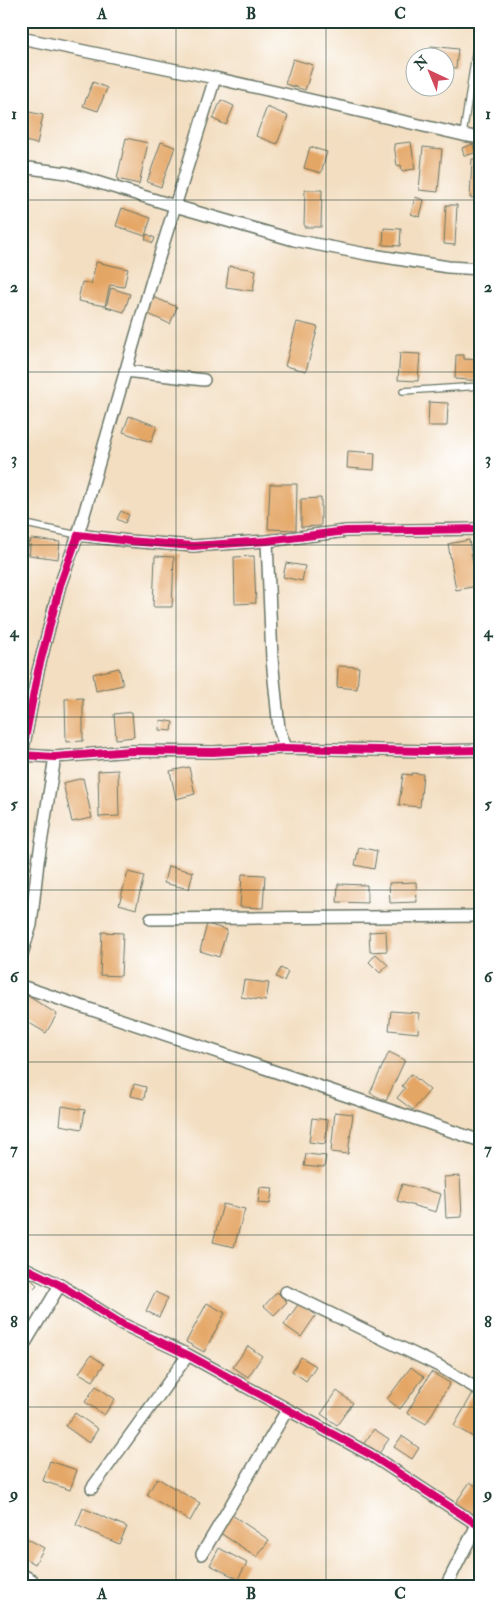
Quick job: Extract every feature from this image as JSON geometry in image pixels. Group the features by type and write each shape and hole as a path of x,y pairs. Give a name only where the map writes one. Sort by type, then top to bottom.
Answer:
{"street":[{"path":"21,38 215,78 481,138"},
{"path":"215,78 125,371 78,535 60,585 38,671 22,755 55,757 131,751 213,752 286,748 426,751 481,750"},
{"path":"21,167 67,173 294,240 448,267 481,269"},
{"path":"125,371 204,380"},
{"path":"78,535 129,542 193,546 267,541 346,531 481,529"},
{"path":"267,541 272,659 279,729 286,748"},
{"path":"21,957 31,924 38,862 55,757"},
{"path":"152,919 481,916"},
{"path":"21,986 165,1033 481,1142 470,1138"},
{"path":"21,1266 60,1285 120,1323 188,1355 372,1456 479,1526 446,1586"},
{"path":"21,1350 60,1285"},
{"path":"286,1292 439,1366 481,1391"},
{"path":"92,1488 188,1355"},
{"path":"202,1554 287,1410"},
{"path":"21,1574 32,1580"}],"lane":[{"path":"463,135 480,21"},
{"path":"403,391 481,386"},
{"path":"21,523 78,535"}],"building":[{"path":"431,46 449,48 431,48"},
{"path":"454,49 458,49 456,68 454,68"},
{"path":"293,59 313,65 305,90 285,84"},
{"path":"21,62 25,62 27,97 21,98"},
{"path":"93,82 107,88 98,111 83,106"},
{"path":"221,100 234,106 226,125 213,119"},
{"path":"267,107 288,116 277,144 256,136"},
{"path":"25,111 43,115 37,144 21,140 21,126"},
{"path":"126,138 148,143 139,184 117,179"},
{"path":"161,142 175,147 161,187 147,182"},
{"path":"411,142 415,169 402,171 401,165 397,166 394,144"},
{"path":"473,144 475,153 464,156 462,148"},
{"path":"310,147 327,152 321,173 304,168"},
{"path":"423,147 442,149 438,192 419,190"},
{"path":"472,159 481,159 481,198 470,198"},
{"path":"305,190 322,190 321,227 304,227"},
{"path":"415,197 424,200 420,217 411,214"},
{"path":"446,205 457,205 455,245 444,244"},
{"path":"122,208 151,218 145,236 116,226"},
{"path":"384,228 401,229 400,246 383,245"},
{"path":"147,234 155,238 153,243 145,239"},
{"path":"96,262 128,269 124,287 110,285 105,306 78,301 82,282 91,284"},
{"path":"229,266 256,270 253,291 226,287"},
{"path":"111,288 130,294 124,312 106,307"},
{"path":"151,296 177,307 170,324 144,312"},
{"path":"297,322 318,327 306,371 285,366"},
{"path":"400,353 420,354 418,381 398,380"},
{"path":"456,355 464,355 464,359 481,360 481,381 455,379"},
{"path":"429,402 448,403 447,426 428,426"},
{"path":"129,416 157,426 151,442 123,432"},
{"path":"348,451 375,453 374,470 347,468"},
{"path":"270,484 297,484 296,530 268,529"},
{"path":"321,498 321,526 301,527 301,499"},
{"path":"121,511 129,515 125,523 117,519"},
{"path":"21,538 29,539 27,555 21,554"},
{"path":"31,539 60,542 58,559 29,555"},
{"path":"469,540 477,586 456,590 448,544"},
{"path":"155,556 174,557 172,607 153,607"},
{"path":"254,556 256,603 235,604 234,557"},
{"path":"286,563 305,566 302,581 283,577"},
{"path":"338,666 359,667 357,689 337,687"},
{"path":"119,668 123,685 96,691 93,674"},
{"path":"83,698 83,741 66,742 65,699"},
{"path":"132,712 134,737 116,739 114,714"},
{"path":"160,720 173,722 172,731 159,730"},
{"path":"189,767 195,794 176,799 170,771"},
{"path":"118,770 119,816 99,817 98,771"},
{"path":"412,773 423,774 420,807 399,805 403,774 412,775"},
{"path":"83,778 92,818 72,822 63,783"},
{"path":"359,847 377,851 374,869 355,865"},
{"path":"168,866 193,872 189,889 164,883"},
{"path":"128,872 144,876 136,909 119,904"},
{"path":"242,874 265,875 263,908 240,907"},
{"path":"416,882 417,902 390,903 389,883"},
{"path":"338,884 367,885 367,903 337,902"},
{"path":"207,924 227,930 219,957 200,951"},
{"path":"386,931 387,951 370,952 369,932"},
{"path":"102,932 123,933 121,976 100,975"},
{"path":"376,954 388,965 380,973 369,962"},
{"path":"281,968 288,972 284,981 276,977"},
{"path":"244,980 269,983 266,1001 241,997"},
{"path":"26,995 57,1014 46,1033 21,1018 21,1003"},
{"path":"391,1011 419,1013 418,1033 389,1030"},
{"path":"389,1052 405,1060 386,1101 370,1093"},
{"path":"411,1074 430,1090 413,1110 397,1098 405,1088 402,1086"},
{"path":"134,1084 146,1087 144,1099 131,1096"},
{"path":"62,1106 85,1110 82,1129 60,1125"},
{"path":"335,1112 353,1114 348,1154 331,1152"},
{"path":"312,1118 328,1120 325,1144 309,1142"},
{"path":"306,1154 326,1156 324,1168 304,1166"},
{"path":"460,1176 462,1217 446,1218 444,1177"},
{"path":"402,1184 441,1194 436,1212 397,1201"},
{"path":"260,1187 273,1188 270,1204 258,1203"},
{"path":"223,1204 245,1209 234,1247 213,1242"},
{"path":"26,1274 37,1285 21,1301 21,1279"},
{"path":"155,1292 168,1298 159,1317 146,1311"},
{"path":"277,1292 287,1302 274,1315 264,1306"},
{"path":"207,1303 225,1313 204,1352 186,1342"},
{"path":"299,1303 316,1315 301,1337 284,1325"},
{"path":"248,1346 262,1356 248,1377 233,1367"},
{"path":"91,1355 104,1364 93,1381 79,1373"},
{"path":"301,1357 316,1366 306,1381 292,1371"},
{"path":"411,1367 424,1377 400,1409 387,1399"},
{"path":"431,1372 450,1383 426,1424 407,1413"},
{"path":"96,1386 115,1399 104,1415 85,1402"},
{"path":"337,1391 353,1403 337,1425 321,1414"},
{"path":"473,1393 481,1397 481,1423 473,1437 454,1426"},
{"path":"75,1413 98,1429 89,1443 65,1426"},
{"path":"374,1429 389,1439 378,1455 363,1445"},
{"path":"402,1436 419,1448 412,1459 394,1447"},
{"path":"50,1461 77,1470 70,1490 43,1481"},
{"path":"157,1478 200,1503 190,1521 147,1495"},
{"path":"470,1482 481,1490 481,1503 471,1517 454,1505"},
{"path":"83,1508 127,1527 119,1544 76,1525"},
{"path":"229,1513 269,1540 257,1557 217,1531"},
{"path":"21,1535 44,1548 35,1564 21,1556"},
{"path":"219,1548 247,1563 238,1579 210,1565"}],"cycle path":[{"path":"481,529 346,531 267,541 193,546 78,535 60,585 38,671 22,755 55,757 131,751 213,752 286,748 426,751 481,750"},
{"path":"21,1266 60,1285 120,1323 188,1355 371,1455 481,1527"}]}
